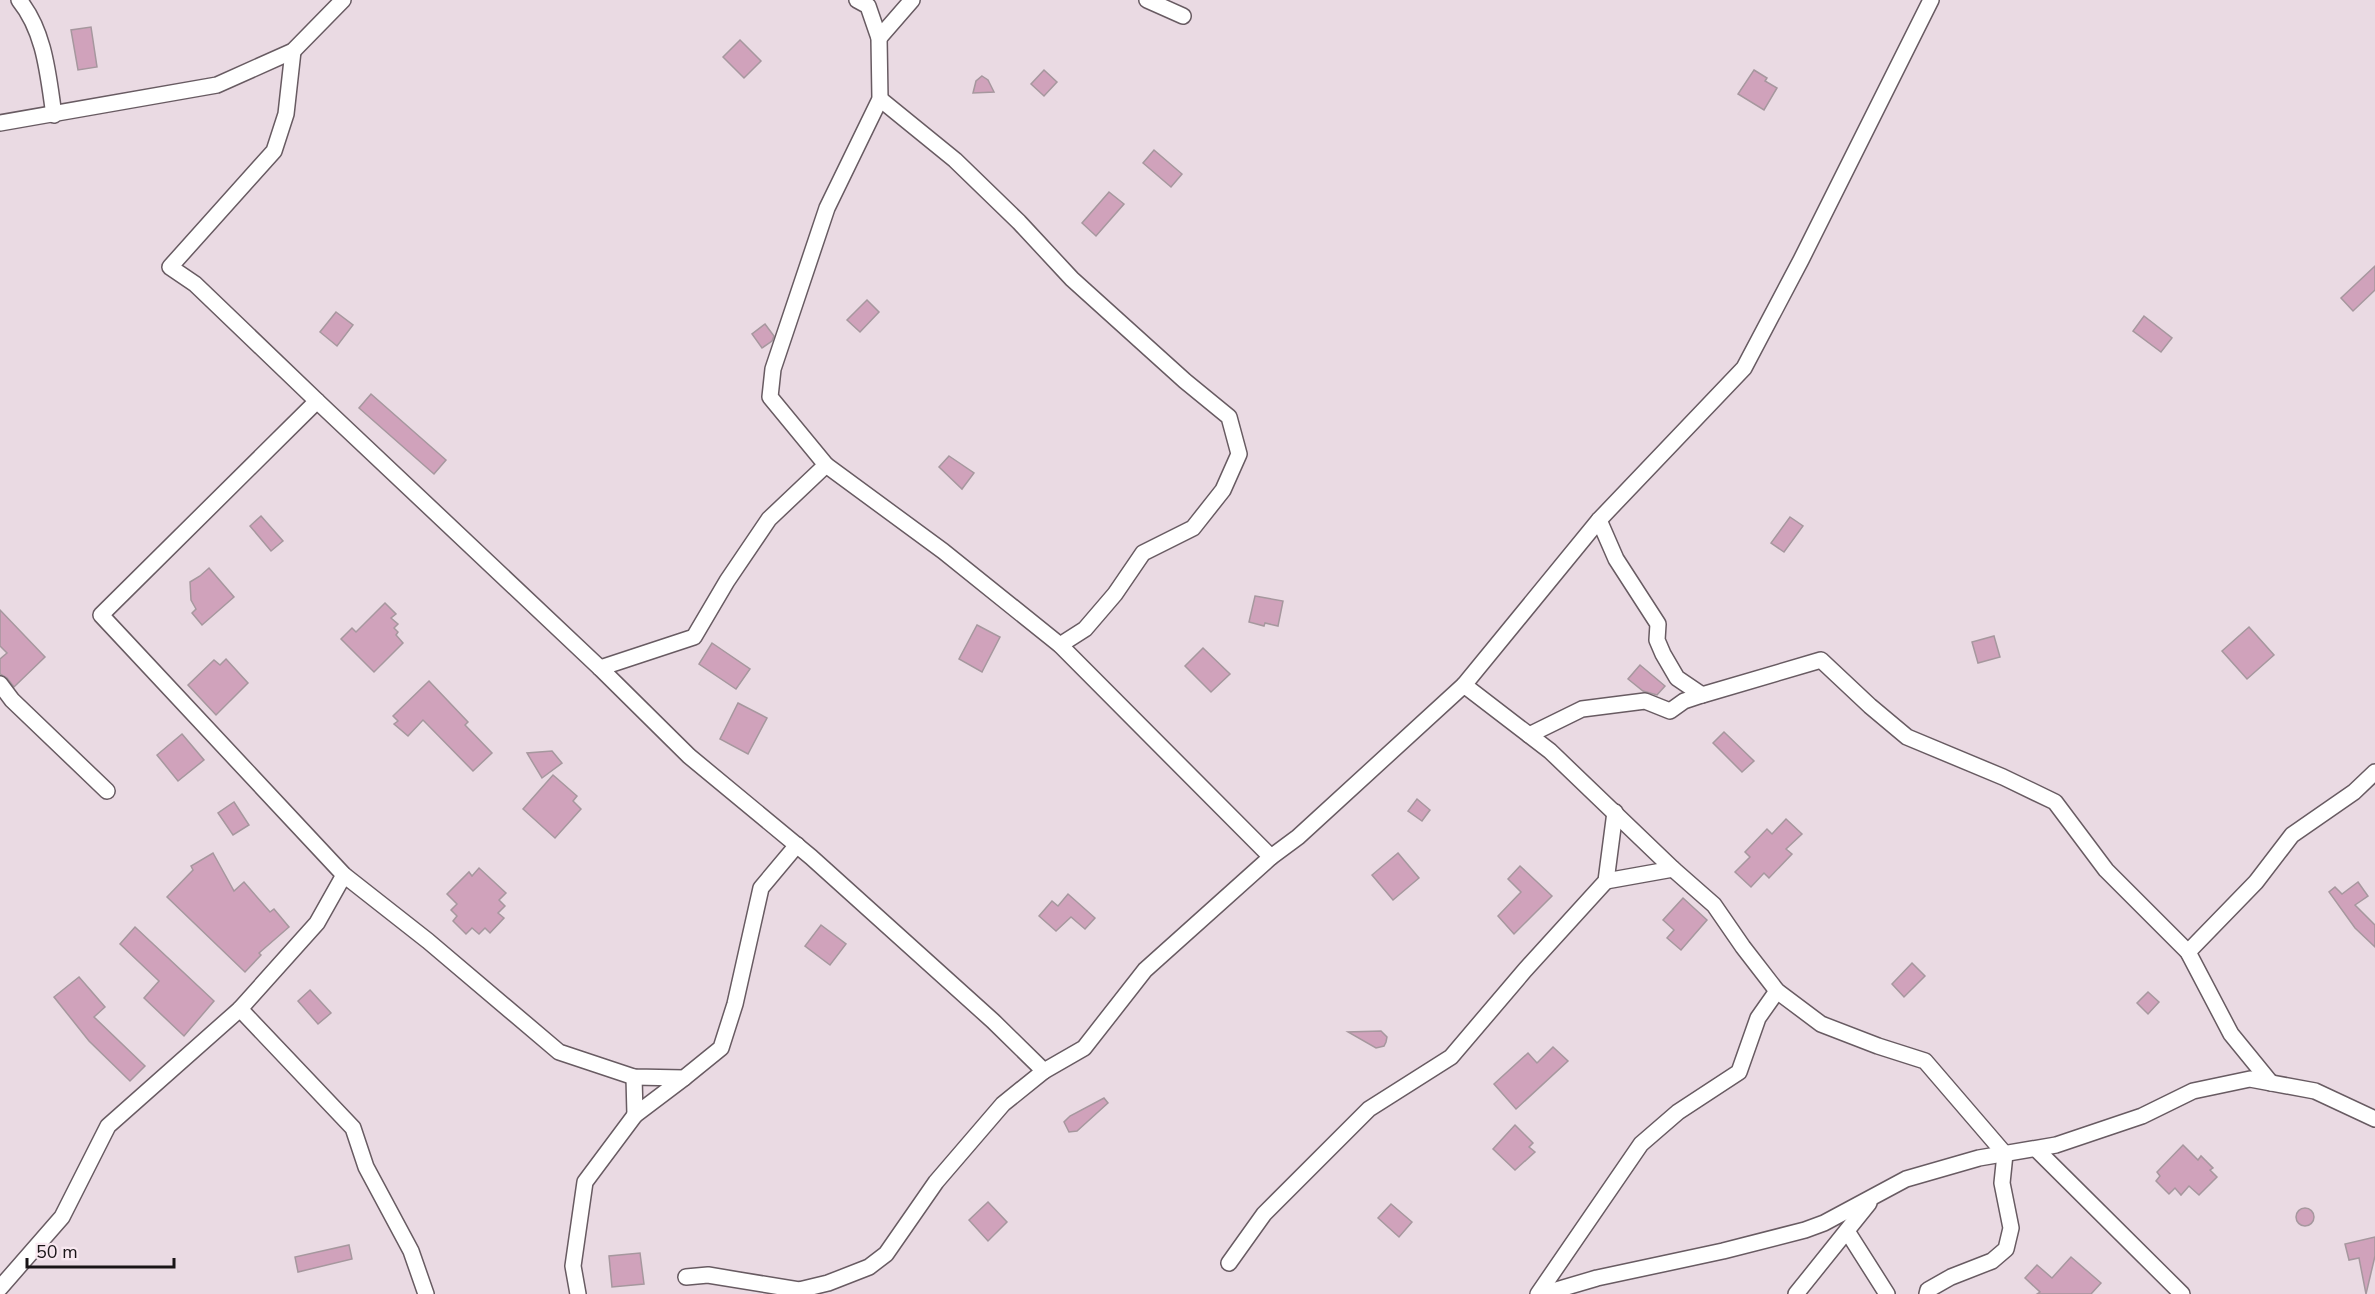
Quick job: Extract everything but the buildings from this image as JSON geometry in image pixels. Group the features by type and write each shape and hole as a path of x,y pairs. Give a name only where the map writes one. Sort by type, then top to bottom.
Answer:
{"street":[{"path":"19,0 35,22 41,42 54,115"},
{"path":"0,123 218,85 293,51 343,0"},
{"path":"857,0 868,6 879,38 880,99 827,208 773,369 770,397 826,465 943,551 1060,645 1271,857"},
{"path":"879,38 912,0"},
{"path":"1147,0 1183,16"},
{"path":"686,1277 708,1275 800,1290 828,1283 869,1267 886,1254 936,1182 1003,1104 1044,1071 1083,1048 1145,970 1271,857 1298,837 1464,685 1599,520 1744,368 1801,260 1931,0"},
{"path":"293,51 286,114 274,151 170,267 195,284 600,668 689,756 797,845 993,1021 1044,1071"},
{"path":"880,99 956,160 1019,222 1072,279 1228,417 1239,454 1223,490 1193,528 1143,553 1115,594 1085,629 1060,645"},
{"path":"317,401 101,615 344,875 428,941 559,1052 634,1077 684,1078"},
{"path":"600,668 694,637 769,519 826,465"},
{"path":"1599,520 1616,559 1658,624 1657,640 1677,678 1702,695"},
{"path":"1529,735 1582,710 1645,701 1670,711 1684,701 1821,660 1906,737 2055,802 2106,870 2188,952 2231,1034 2271,1083"},
{"path":"0,684 12,700 107,791"},
{"path":"1464,685 1550,751 1673,869 1714,905 1743,948 1777,991 1821,1024 1924,1061 2005,1154 2002,1183 2011,1228 2006,1249 1992,1261 1951,1277 1928,1290 1927,1294"},
{"path":"2188,952 2256,882 2292,836 2354,792 2375,772"},
{"path":"1228,1263 1264,1214 1369,1109 1451,1057 1525,970 1606,881 1615,812"},
{"path":"578,1294 573,1266 585,1182 634,1115 721,1048 735,1004 760,888 797,845"},
{"path":"1606,881 1673,869"},
{"path":"0,1288 62,1217 108,1126 240,1009 317,923 344,875"},
{"path":"1538,1294 1641,1144 1678,1112 1739,1072 1758,1018 1777,991"},
{"path":"240,1009 353,1128 366,1167 411,1251 426,1294"},
{"path":"634,1077 634,1115"},
{"path":"1543,1294 1597,1278 1723,1251 1805,1230 1906,1179 1930,1170 2056,1145 2142,1116 2193,1090 2250,1079 2315,1091 2375,1119"},
{"path":"2036,1149 2182,1294"},
{"path":"1796,1294 1874,1197"},
{"path":"1847,1231 1887,1294"}]}
